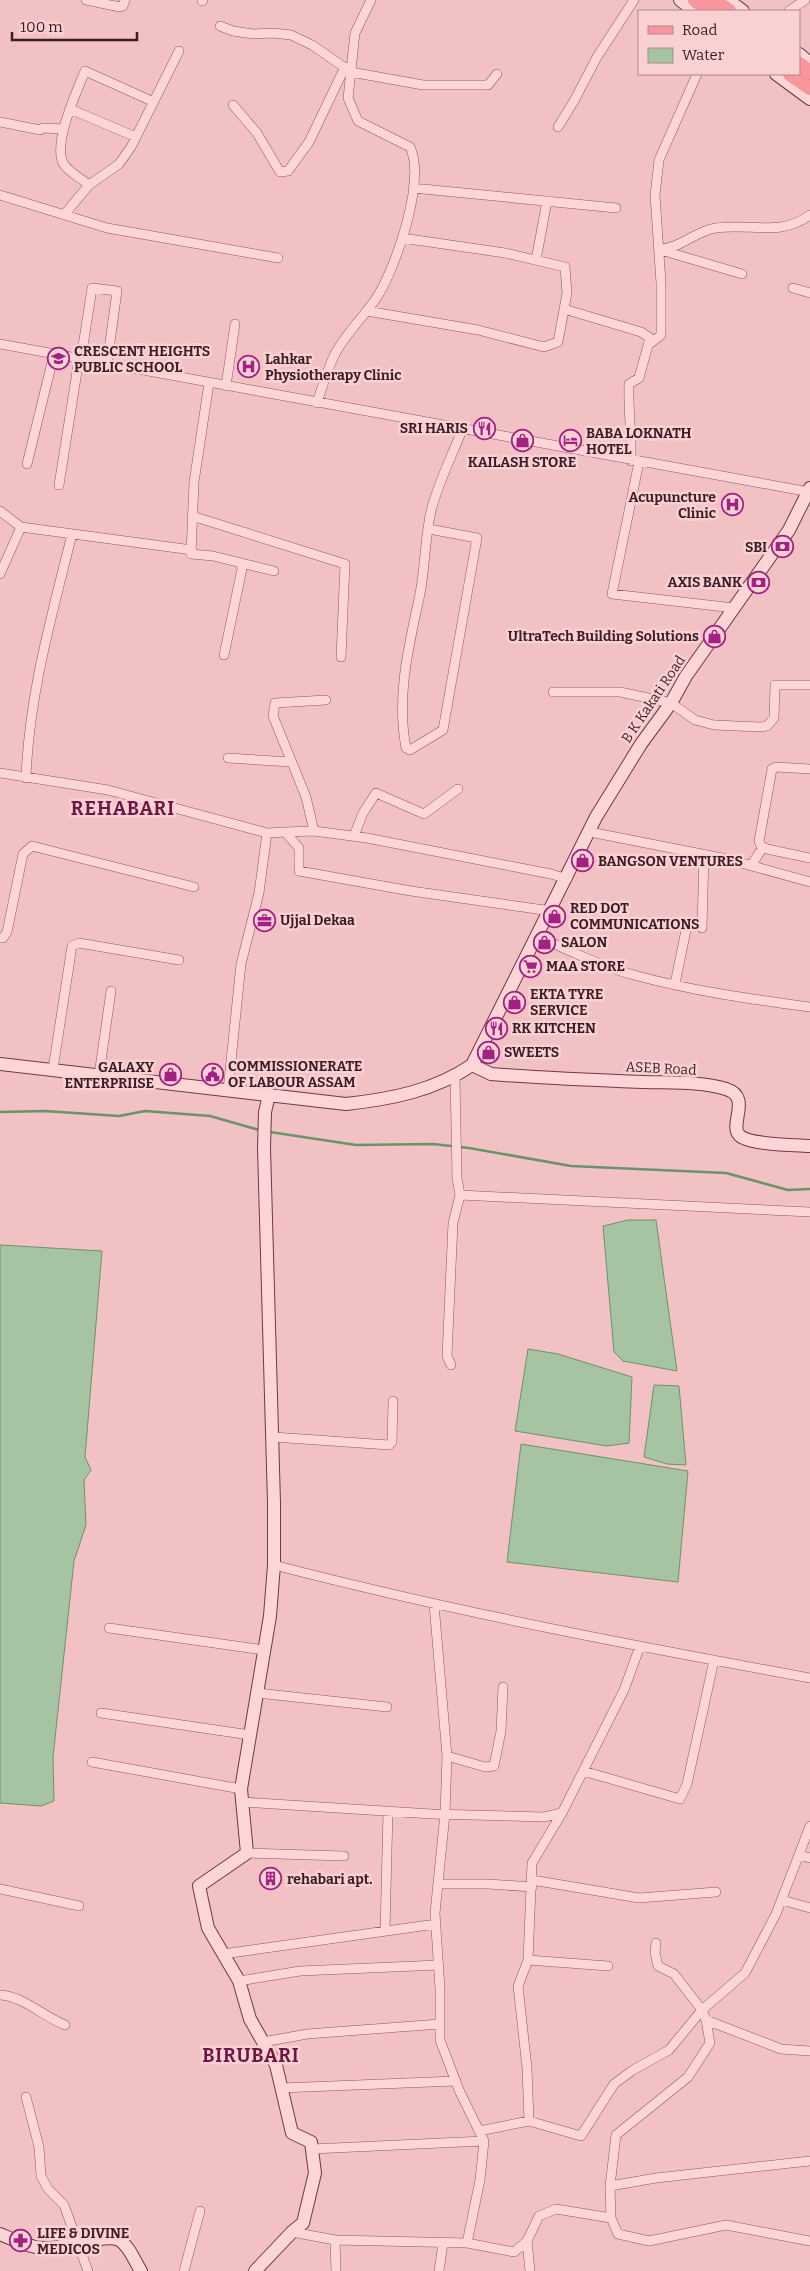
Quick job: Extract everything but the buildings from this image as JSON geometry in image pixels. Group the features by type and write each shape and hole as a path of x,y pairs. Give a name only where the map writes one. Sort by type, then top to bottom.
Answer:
{"main road":[{"path":"695,0 708,10"},
{"path":"714,0 728,10"},
{"path":"791,75 810,88"}],"street":[{"path":"86,0 120,7 123,6 125,0"},
{"path":"317,403 334,354 367,311 399,251 413,188 414,155 410,147 358,121 348,98 348,70 355,33 371,0"},
{"path":"558,127 574,101 597,56 634,0"},
{"path":"680,0 693,10"},
{"path":"728,0 742,10"},
{"path":"790,10 805,0"},
{"path":"220,26 233,31 253,34 273,32 291,35 312,45 348,70 423,85 488,85 497,74"},
{"path":"64,215 89,186 119,164 136,137 179,52"},
{"path":"800,55 810,63"},
{"path":"233,105 257,133 280,172 288,171 309,142 348,70"},
{"path":"89,186 64,165 61,156 64,129 85,71 154,102"},
{"path":"648,345 661,335 659,249 655,195 659,160 697,75"},
{"path":"777,75 810,99"},
{"path":"70,109 136,137"},
{"path":"0,122 40,130 43,128 64,129"},
{"path":"413,188 616,208"},
{"path":"0,196 107,228 278,258"},
{"path":"536,260 547,201"},
{"path":"659,249 672,249 715,228 790,226 810,215"},
{"path":"367,311 478,330 544,347 558,342 567,293 565,266 504,253 402,238"},
{"path":"659,249 742,274"},
{"path":"59,486 92,288 117,290 107,364"},
{"path":"793,288 810,293"},
{"path":"564,309 641,332 650,338 639,378 629,384 628,400 635,462 612,594 734,608"},
{"path":"226,386 235,324"},
{"path":"0,344 635,462 810,491"},
{"path":"27,464 54,354"},
{"path":"209,383 194,482 191,554 213,556 274,571"},
{"path":"428,529 477,538 443,730 410,750 406,748 402,705 408,650 422,581 428,529 437,494 462,430"},
{"name":"B K Kakati Road","path":"472,1065 590,832 640,744 789,530 810,491"},
{"path":"0,511 21,527 192,550"},
{"path":"192,516 344,564 341,657"},
{"path":"0,574 21,527"},
{"path":"26,778 28,733 39,669 72,534"},
{"path":"224,654 243,564"},
{"path":"554,692 620,692 671,702 695,720 714,725 760,727 767,726 774,718 775,685 810,685"},
{"path":"314,831 306,796 273,716 275,703 326,700"},
{"path":"228,758 291,762"},
{"path":"810,769 776,767 772,769 759,842 765,848 810,858"},
{"path":"0,773 108,790 267,833 314,831 354,836 551,874 567,879"},
{"path":"354,836 363,813 376,793 424,814 458,789"},
{"path":"285,832 299,848 299,871 412,891 551,911"},
{"path":"590,832 704,854 810,882"},
{"path":"228,1090 241,964 259,893 267,833"},
{"path":"0,938 3,938 8,932 23,854 32,846 194,887"},
{"path":"754,867 765,848"},
{"path":"702,928 704,854"},
{"path":"676,984 686,930"},
{"path":"538,936 576,954 632,975 741,999 810,1006"},
{"path":"53,1069 72,946 78,943 179,960"},
{"path":"99,1075 111,991"},
{"path":"0,1064 346,1104 387,1100 433,1086 455,1077 472,1065"},
{"name":"ASEB Road","path":"472,1065 491,1074 689,1084 724,1089 736,1095 739,1102 738,1131 741,1136 752,1141 810,1146"},
{"path":"451,1365 447,1356 453,1223 460,1195 457,1178 455,1077"},
{"path":"247,1853 241,1789 270,1616 274,1565 273,1437 264,1148 265,1112 269,1095"},
{"path":"460,1195 810,1212"},
{"path":"273,1437 390,1445 392,1442 393,1401"},
{"path":"274,1565 434,1604 810,1678"},
{"path":"434,1604 447,1756 446,1814 438,1884 436,1924 439,1964 440,2040 456,2081 484,2141 480,2180 467,2244"},
{"path":"109,1628 264,1650"},
{"path":"529,2121 527,2068 518,1986 528,1960 532,1863 562,1813 624,1690 640,1646"},
{"path":"583,1771 680,1799 687,1784 714,1660"},
{"path":"447,1756 485,1767 494,1766 501,1730 503,1687"},
{"path":"257,1693 387,1707"},
{"path":"101,1713 250,1735"},
{"path":"92,1762 241,1789"},
{"path":"242,1802 446,1814 544,1817 562,1813"},
{"path":"385,1931 388,1810"},
{"path":"479,2131 529,2121 581,2136 614,2084 633,2070 669,2050 702,2010 744,1972 782,1900 810,1826"},
{"path":"255,2271 292,2232 304,2223 314,2173 311,2142 292,2133 276,2065 250,2019 239,1981 208,1928 199,1886 247,1853 344,1856"},
{"path":"799,1855 810,1858"},
{"path":"438,1884 532,1884 639,1898 716,1892"},
{"path":"0,1890 79,1906"},
{"path":"782,1900 810,1908"},
{"path":"223,1954 436,1924"},
{"path":"656,1943 655,1954 658,1966 674,1974 702,2010 706,2020 710,2043 688,2077 616,2135 610,2186 611,2218 618,2234 649,2241 726,2225 810,2241"},
{"path":"528,1960 608,1966"},
{"path":"239,1981 300,1971 439,1964"},
{"path":"0,1995 12,1995 50,2019 65,2025"},
{"path":"706,2020 780,2049 810,2051"},
{"path":"263,2042 308,2034 440,2024"},
{"path":"282,2088 456,2081"},
{"path":"26,2097 40,2147 41,2176 48,2189 64,2205 88,2271"},
{"path":"312,2149 484,2141"},
{"path":"610,2186 656,2178 810,2161"},
{"path":"292,2232 335,2240 467,2244 514,2252 527,2241 539,2216 556,2209 611,2218"},
{"path":"184,2271 200,2211"},
{"path":"0,2234 24,2244 44,2248 78,2244 108,2237 117,2239 123,2242 141,2271"},
{"path":"335,2240 336,2271"},
{"path":"527,2241 530,2271"},
{"path":"439,2271 443,2244"}],"water":[{"path":"628,1220 656,1220 677,1371 623,1361 614,1352 603,1226"},
{"path":"0,1245 102,1251 85,1457 91,1470 84,1480 86,1525 74,1561 53,1757 54,1801 41,1806 0,1803"},
{"path":"528,1349 558,1354 632,1377 629,1443 607,1446 515,1431"},
{"path":"654,1385 679,1386 686,1465 667,1464 644,1457"},
{"path":"521,1444 688,1471 678,1582 507,1562"}],"waterway":[{"path":"0,1112 45,1111 119,1116 145,1111 210,1116 259,1130"},
{"path":"270,1132 356,1145 433,1144 469,1148 571,1166 726,1173 788,1190 810,1189"}],"place":[{"name":"CRESCENT HEIGHTS PUBLIC SCHOOL","path":"58,359"},
{"name":"Lahkar Physiotherapy Clinic","path":"249,367"},
{"name":"SRI HARIS","path":"484,428"},
{"name":"KAILASH STORE","path":"522,440"},
{"name":"BABA LOKNATH HOTEL","path":"570,441"},
{"name":"Acupuncture Clinic","path":"732,505"},
{"name":"SBI","path":"783,547"},
{"name":"AXIS BANK","path":"758,582"},
{"name":"UltraTech Building Solutions","path":"715,636"},
{"name":"BANGSON VENTURES","path":"582,861"},
{"name":"RED DOT COMMUNICATIONS","path":"554,916"},
{"name":"Ujjal Dekaa","path":"264,920"},
{"name":"SALON","path":"545,942"},
{"name":"MAA STORE","path":"530,966"},
{"name":"EKTA TYRE SERVICE","path":"514,1002"},
{"name":"RK KITCHEN","path":"496,1028"},
{"name":"SWEETS","path":"488,1052"},
{"name":"COMMISSIONERATE OF LABOUR ASSAM","path":"212,1074"},
{"name":"GALAXY ENTERPRIISE","path":"170,1075"},
{"name":"rehabari apt.","path":"271,1879"},
{"name":"LIFE & DIVINE MEDICOS","path":"21,2241"}],"district":[{"name":"REHABARI","path":"123,808"},
{"name":"BIRUBARI","path":"251,2055"}]}
